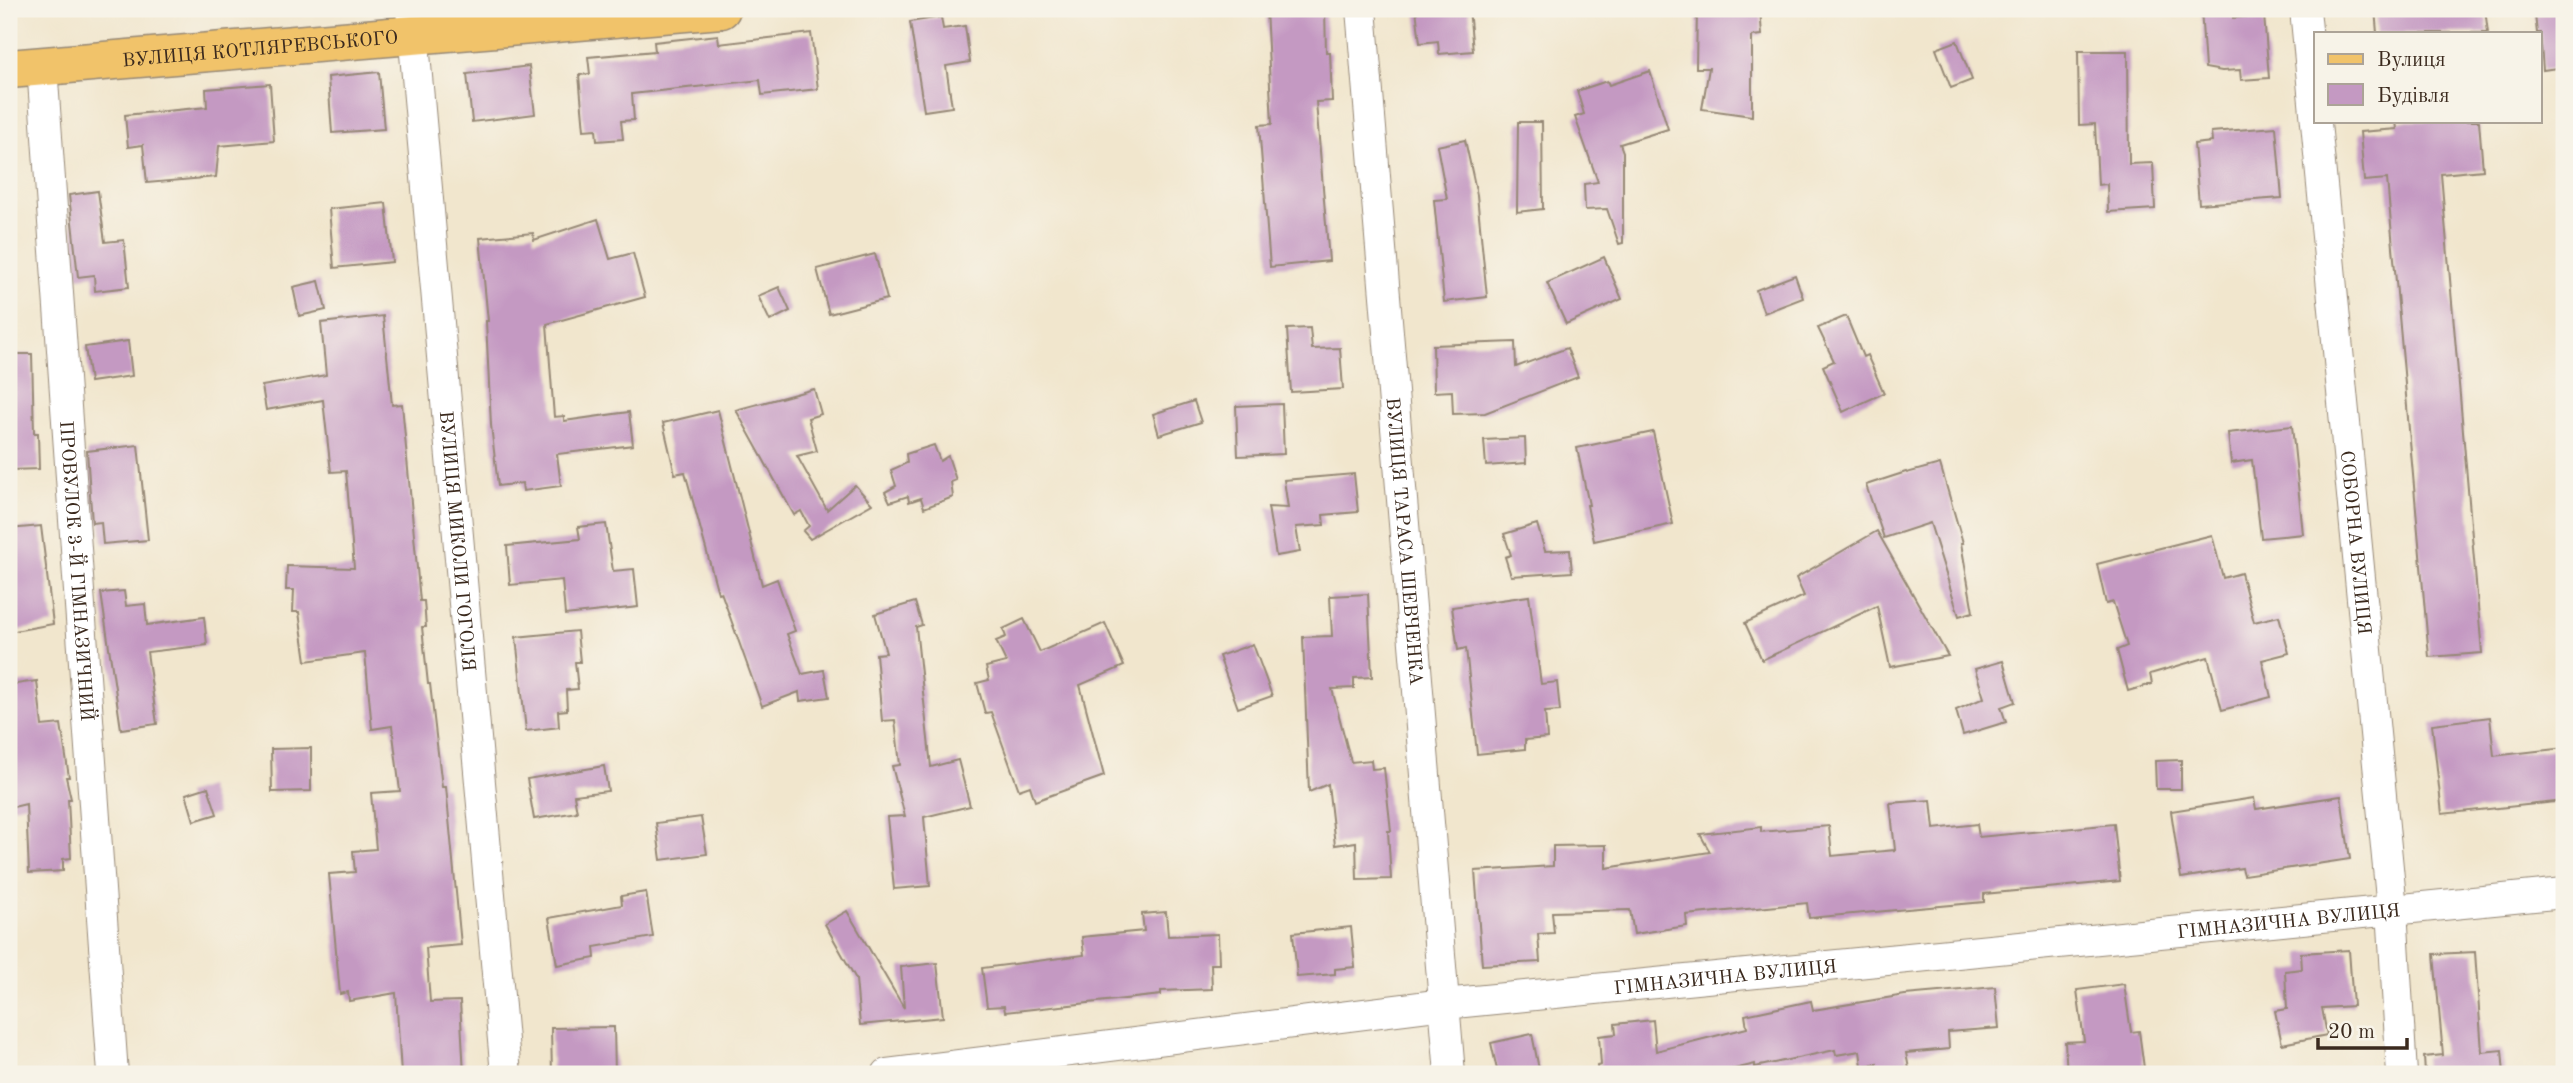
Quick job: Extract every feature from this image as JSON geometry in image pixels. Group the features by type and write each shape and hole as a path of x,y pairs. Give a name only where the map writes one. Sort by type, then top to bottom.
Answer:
{"main road":[{"name":"ВУЛИЦЯ КОТЛЯРЕВСЬКОГО","path":"25,67 412,22 721,9"}],"street":[{"name":"ВУЛИЦЯ ТАРАСА ШЕВЧЕНКА","path":"1361,9 1450,1074"},
{"name":"СОБОРНА ВУЛИЦЯ","path":"2305,9 2314,102"},
{"name":"ВУЛИЦЯ МИКОЛИ ГОГОЛЯ","path":"412,22 506,1074"},
{"name":"ПРОВУЛОК 3-Й ГІМНАЗИЧНИЙ","path":"25,67 113,1074"},
{"name":"СОБОРНА ВУЛИЦЯ","path":"2316,122 2392,909 2402,1074"},
{"name":"ГІМНАЗИЧНА ВУЛИЦЯ","path":"887,1074 1444,1004 2564,893"}],"building":[{"path":"1266,9 1325,9 1326,52 1330,52 1332,101 1316,102 1329,261 1270,267 1259,125 1272,124"},
{"path":"1416,9 1469,9 1473,51 1439,54 1438,41 1420,43"},
{"path":"1697,9 1760,9 1762,35 1752,36 1752,116 1702,109 1709,68 1696,68"},
{"path":"2201,9 2232,9 2233,18 2264,15 2269,78 2241,80 2240,70 2205,68"},
{"path":"2375,9 2485,9 2488,32 2377,32"},
{"path":"2564,11 2564,67 2543,70 2542,32 2537,32 2535,15"},
{"path":"941,17 943,29 965,26 970,62 946,66 952,107 924,111 910,22"},
{"path":"811,33 818,89 762,95 760,80 632,94 634,120 621,121 623,139 597,141 596,129 584,130 579,75 590,74 588,57 655,51 654,42 718,35 719,44"},
{"path":"1957,41 1972,80 1951,88 1936,49"},
{"path":"2078,51 2128,51 2129,164 2153,163 2155,209 2108,212 2107,184 2098,185 2095,124 2079,125"},
{"path":"529,66 535,114 472,122 467,74"},
{"path":"1650,71 1668,129 1620,144 1623,152 1623,243 1619,244 1607,209 1585,210 1584,184 1598,182 1575,117 1584,114 1577,91 1607,81 1609,85"},
{"path":"379,72 384,129 332,133 328,77"},
{"path":"270,84 274,141 219,146 216,177 147,183 143,145 128,147 125,115 207,107 206,89"},
{"path":"1518,122 1542,122 1543,209 1517,212"},
{"path":"2396,122 2479,122 2483,170 2441,174 2482,653 2429,657 2387,179 2364,181 2360,132 2397,129"},
{"path":"2276,127 2282,198 2199,204 2194,144 2212,142 2211,132"},
{"path":"1465,140 1477,195 1487,297 1444,302 1434,200 1447,199 1437,146"},
{"path":"98,191 105,242 124,240 129,287 95,291 94,275 78,277 69,195"},
{"path":"386,203 392,262 334,268 329,209"},
{"path":"598,219 610,259 633,253 645,297 547,324 554,417 564,416 564,421 629,412 633,445 557,454 561,486 523,491 522,483 498,486 491,425 488,321 480,238 533,233 534,240"},
{"path":"875,254 887,299 829,314 817,269"},
{"path":"1604,257 1622,299 1566,324 1547,283"},
{"path":"1795,275 1803,298 1764,313 1756,290"},
{"path":"319,281 326,310 299,316 293,287"},
{"path":"779,287 790,311 770,321 758,296"},
{"path":"383,316 392,405 402,404 420,601 424,601 426,627 422,627 428,684 442,787 446,787 461,945 426,948 430,1002 460,1001 464,1074 401,1074 396,993 349,1001 348,992 340,994 329,874 355,872 353,851 376,849 371,793 400,791 392,726 372,729 365,653 306,661 299,612 293,612 294,590 286,590 287,566 354,568 346,471 331,472 323,400 266,410 262,386 326,375 321,323"},
{"path":"1846,316 1863,357 1867,355 1884,393 1843,412 1823,366 1834,361 1818,328"},
{"path":"1310,328 1312,349 1340,348 1343,389 1291,392 1287,329"},
{"path":"128,341 132,376 90,382 85,347"},
{"path":"1515,342 1516,367 1567,348 1578,377 1485,413 1453,414 1452,391 1434,392 1433,345"},
{"path":"9,354 32,354 34,433 38,433 39,469 9,470"},
{"path":"814,389 821,414 808,418 817,451 797,456 827,510 855,485 872,504 810,539 803,531 809,526 801,511 794,515 736,410"},
{"path":"1194,401 1201,422 1159,435 1153,414"},
{"path":"1282,404 1284,454 1238,456 1236,406"},
{"path":"718,410 762,585 777,579 795,631 787,634 802,674 824,670 829,697 800,701 799,692 762,706 721,592 718,593 685,472 675,474 663,423"},
{"path":"2292,426 2303,534 2261,538 2252,460 2231,463 2228,433"},
{"path":"1653,432 1673,524 1594,541 1577,448"},
{"path":"1525,438 1526,463 1486,466 1484,440"},
{"path":"138,445 148,540 103,544 101,522 92,523 87,451"},
{"path":"934,445 940,461 948,456 956,480 951,482 953,497 924,508 921,498 909,502 908,496 890,502 885,492 896,486 891,470 907,463 906,454"},
{"path":"1940,464 1963,543 1973,612 1959,616 1930,523 1884,538 1866,485"},
{"path":"1354,474 1358,512 1323,515 1324,525 1296,527 1300,552 1276,556 1268,507 1288,508 1284,480"},
{"path":"606,524 613,571 634,569 638,607 565,615 562,580 510,585 507,546 580,539 578,527"},
{"path":"1537,524 1545,551 1570,550 1572,572 1511,576 1505,557 1511,555 1504,534"},
{"path":"41,526 53,624 9,632 9,529"},
{"path":"1877,531 1948,656 1890,667 1877,606 1762,660 1745,623 1804,596 1796,578"},
{"path":"2212,535 2223,578 2241,573 2254,622 2279,616 2289,653 2262,660 2271,697 2222,710 2208,657 2150,674 2152,684 2128,691 2117,650 2127,646 2113,602 2106,604 2097,564"},
{"path":"124,591 126,606 145,604 147,625 204,617 207,645 147,652 157,724 121,729 101,593"},
{"path":"1368,594 1372,677 1354,678 1354,688 1332,689 1351,762 1371,760 1372,769 1384,768 1391,831 1388,831 1391,879 1357,880 1356,842 1335,845 1328,784 1309,792 1303,637 1332,636 1330,596"},
{"path":"1529,596 1541,684 1557,682 1560,711 1545,712 1547,738 1525,740 1525,749 1477,754 1466,648 1458,650 1452,607"},
{"path":"915,602 922,625 916,627 931,767 958,760 970,806 924,817 930,886 894,889 887,817 905,816 892,766 900,765 895,720 882,721 876,654 886,653 875,614"},
{"path":"1024,619 1040,652 1105,623 1124,666 1080,685 1104,776 1035,801 1030,786 1019,790 991,712 985,713 977,683 989,680 986,667 1006,662 996,641 1006,637 1003,629"},
{"path":"577,631 580,662 575,662 578,689 566,690 567,710 558,711 559,727 526,731 516,637"},
{"path":"1253,644 1272,696 1238,708 1219,656"},
{"path":"2003,661 2015,702 2001,707 2006,722 1963,735 1956,710 1984,698 1975,669"},
{"path":"37,681 42,726 61,724 71,799 68,799 71,858 63,859 63,871 29,873 26,804 9,808 9,685"},
{"path":"2490,717 2494,756 2564,748 2564,801 2442,814 2432,724"},
{"path":"311,748 311,791 272,792 271,749"},
{"path":"2181,760 2181,789 2156,789 2155,761"},
{"path":"604,766 608,791 574,795 577,812 534,819 527,779"},
{"path":"208,787 217,814 194,821 186,794"},
{"path":"2341,796 2350,859 2244,875 2242,868 2181,878 2171,811 2254,798 2256,809"},
{"path":"1931,800 1934,829 1977,824 1979,837 2114,824 2120,881 1984,894 1984,902 1809,918 1807,903 1686,915 1687,926 1634,934 1630,910 1552,912 1554,933 1538,934 1540,962 1482,965 1475,871 1553,866 1553,846 1606,845 1606,868 1710,852 1700,834 1761,827 1761,832 1829,826 1832,856 1895,850 1890,803"},
{"path":"701,817 707,854 661,860 656,823"},
{"path":"646,892 653,937 594,947 595,958 557,965 549,918 622,905 621,896"},
{"path":"847,911 904,1008 901,967 937,963 943,1017 860,1025 856,979 825,924"},
{"path":"1166,912 1168,936 1218,934 1219,964 1211,964 1212,989 1161,991 1161,995 1005,1012 1004,1006 987,1007 982,968 1084,955 1082,937 1144,931 1142,914"},
{"path":"1351,927 1355,967 1335,969 1335,974 1297,977 1293,933"},
{"path":"2349,950 2353,1006 2322,1008 2327,1035 2282,1044 2275,1011 2287,1009 2285,971 2302,969 2301,953"},
{"path":"2475,952 2482,1052 2502,1050 2504,1074 2425,1074 2424,1057 2443,1055 2434,954"},
{"path":"2124,984 2131,1032 2139,1031 2144,1068 2067,1074 2065,1042 2084,1041 2077,990"},
{"path":"1995,987 1999,1028 1948,1032 1949,1049 1906,1053 1910,1074 1878,1074 1877,1064 1862,1066 1860,1051 1836,1055 1835,1050 1714,1074 1598,1074 1597,1066 1601,1065 1599,1036 1616,1034 1615,1024 1653,1020 1656,1051 1747,1028 1745,1015 1811,1001 1813,1010 1905,995"},
{"path":"614,1027 615,1074 552,1074 551,1028"},
{"path":"1532,1034 1540,1074 1498,1074 1491,1043"}]}
